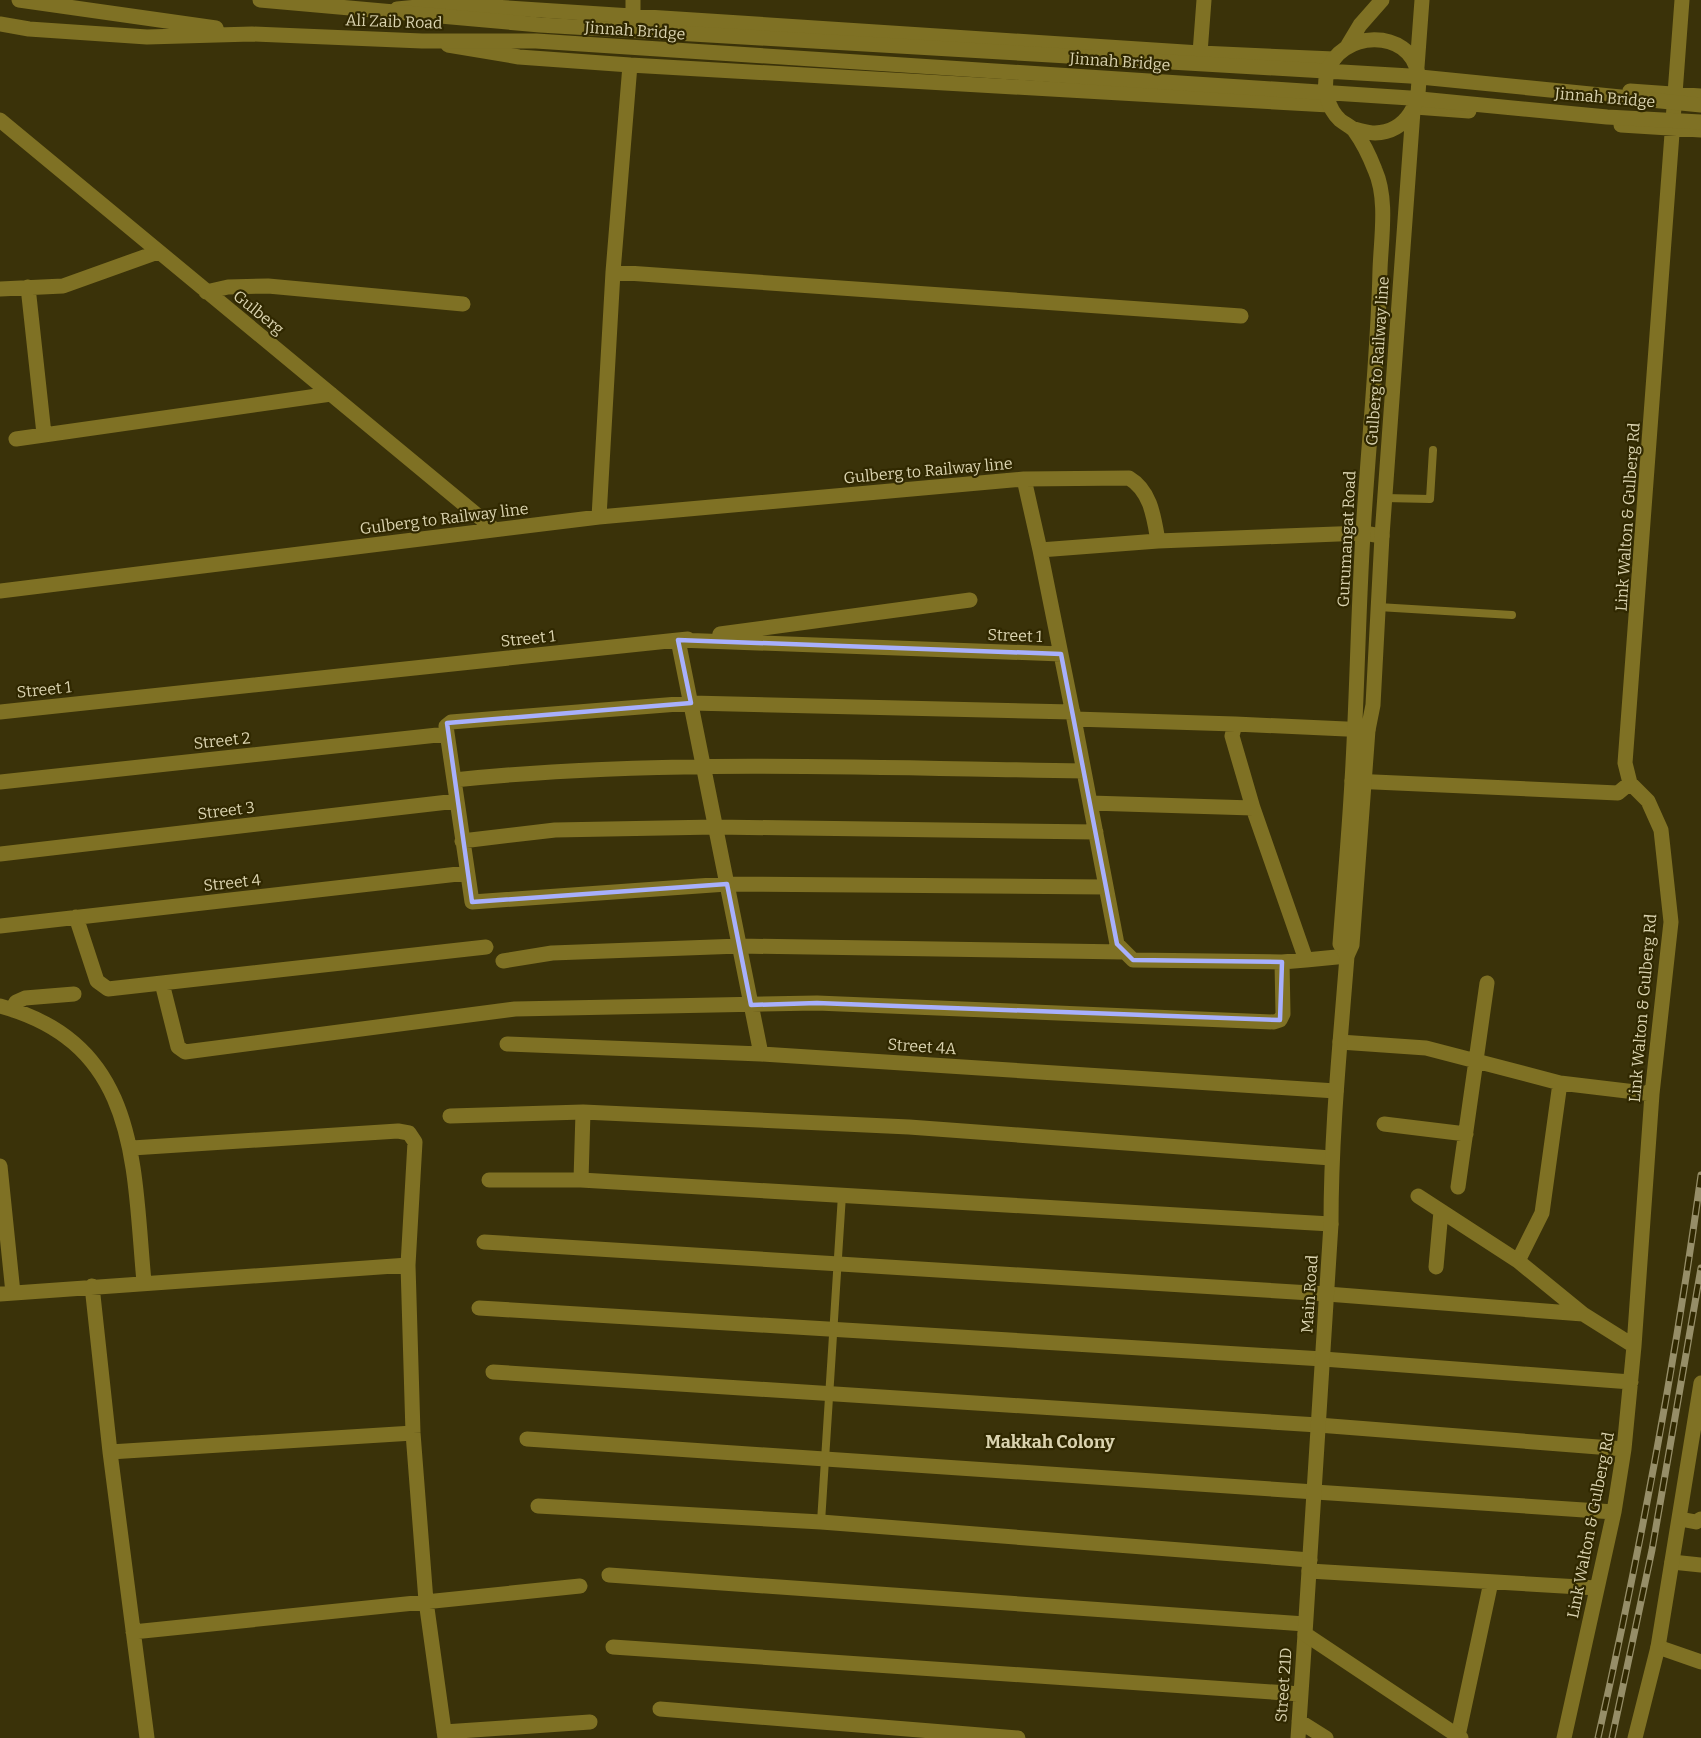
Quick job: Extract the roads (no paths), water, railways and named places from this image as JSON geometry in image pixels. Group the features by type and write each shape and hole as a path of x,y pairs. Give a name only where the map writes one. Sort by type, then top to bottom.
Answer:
{"street":[{"name":"Ali Zaib Road","path":"19,0 145,16 252,34"},
{"name":"Ali Zaib Road","path":"260,0 540,25"},
{"path":"1200,52 1204,0"},
{"path":"1382,0 1360,25 1348,45 1334,59 1326,81 1329,105 1339,119 1353,129 1375,133 1397,127 1414,109 1420,90 1417,69 1422,0"},
{"name":"Link Walton & Gulberg Rd","path":"1564,1738 1614,1512 1624,1449 1634,1346 1652,1094 1671,922 1661,830 1648,801 1630,783 1625,763 1647,497 1682,0"},
{"path":"374,11 448,4 633,8 1200,52 1334,59"},
{"name":"Ali Zaib Road","path":"0,24 29,29 119,36 252,34 422,41 536,41"},
{"name":"Jinnah Bridge","path":"540,25 1410,76 1701,105"},
{"path":"1348,45 1368,39 1388,40 1405,51 1417,69"},
{"path":"422,41 519,57 630,65 1329,105"},
{"name":"Jinnah Bridge","path":"536,41 1410,98 1607,117 1701,122"},
{"path":"599,517 613,273 630,65"},
{"path":"1417,69 1701,96"},
{"path":"1414,109 1701,130"},
{"name":"Gulberg to Railway line","path":"1361,730 1372,705 1382,536 1414,109"},
{"name":"Gulberg","path":"0,120 495,530"},
{"name":"Gurumangat Road","path":"1353,129 1376,171 1382,205 1378,333 1363,533 1361,730"},
{"path":"0,289 63,286 158,252"},
{"path":"613,273 1241,316"},
{"path":"206,292 228,287 268,286 463,304"},
{"path":"28,287 44,434"},
{"path":"16,439 331,394"},
{"path":"1024,479 1130,478 1139,484 1146,494 1158,542"},
{"name":"Gulberg to Railway line","path":"0,591 599,517 1024,479 1074,716 1117,944 1123,952"},
{"path":"1040,550 1363,533 1382,536"},
{"path":"761,1054 678,640 970,600"},
{"name":"Street 1","path":"0,711 678,640 1061,654"},
{"path":"1106,887 727,884 472,902 446,726 451,722 691,703 1074,716 1361,730"},
{"path":"1235,724 1232,736 1252,808 1306,960"},
{"name":"Main Road","path":"1305,1629 1332,1224 1331,1158 1347,956 1352,945 1361,730"},
{"name":"Street 2","path":"0,782 447,734"},
{"path":"454,780 547,770 704,766 1084,771"},
{"path":"1359,781 1618,793 1630,783"},
{"name":"Street 3","path":"0,854 457,801"},
{"path":"1090,803 1252,808"},
{"path":"462,841 555,830 716,827 1096,832"},
{"name":"Street 4","path":"0,926 467,873"},
{"path":"76,917 97,981 102,987 108,989 486,947"},
{"path":"503,961 552,953 740,946 1123,952 1133,960 1282,962 1347,956"},
{"path":"162,983 178,1047 185,1052 515,1009 817,1003 1274,1022 1280,1020 1283,1014 1282,962"},
{"path":"1458,1187 1478,1062 1486,983"},
{"path":"7,1008 25,998 74,994"},
{"path":"7,1008 53,1030 99,1068 119,1107 132,1148 144,1282"},
{"path":"1340,1042 1426,1048 1560,1083 1652,1094"},
{"name":"Street 4A","path":"507,1044 761,1054 1336,1091"},
{"path":"1518,1261 1542,1213 1560,1083"},
{"path":"581,1180 583,1113"},
{"path":"450,1116 583,1113 909,1127 1331,1158"},
{"path":"1384,1124 1466,1134"},
{"path":"132,1148 410,1132 415,1142 408,1265 412,1434 426,1601 445,1735 590,1722"},
{"path":"0,1166 7,1293 408,1265"},
{"path":"489,1180 581,1180 1332,1224"},
{"path":"1418,1196 1518,1261 1583,1314 1634,1346"},
{"path":"1436,1267 1441,1211"},
{"path":"484,1242 1327,1294 1583,1314"},
{"path":"92,1286 110,1452 147,1738"},
{"path":"479,1308 1323,1359 1631,1382"},
{"path":"493,1372 1318,1425 1624,1449"},
{"path":"1635,1738 1658,1647 1701,1383"},
{"path":"110,1452 412,1434"},
{"path":"527,1438 1614,1512"},
{"path":"538,1506 821,1522 1491,1582 1597,1588"},
{"path":"1680,1519 1696,1522 1701,1519"},
{"path":"1672,1562 1701,1565"},
{"path":"609,1575 1305,1629 1459,1737 1491,1582"},
{"path":"134,1632 580,1586"},
{"name":"Street 21D","path":"1298,1738 1305,1629"},
{"path":"613,1647 1301,1694"},
{"path":"1658,1647 1701,1662"},
{"path":"660,1709 1018,1738"},
{"path":"1299,1721 1326,1738"}],"lane":[{"path":"1385,498 1431,499 1433,450"},
{"path":"1378,607 1512,615"},
{"path":"821,1522 842,1195"}],"railway":[{"path":"1598,1738 1655,1458 1680,1317 1701,1175"},
{"path":"1612,1738 1652,1550 1701,1268"}],"district":[{"name":"Makkah Colony","path":"1050,1442"}]}
